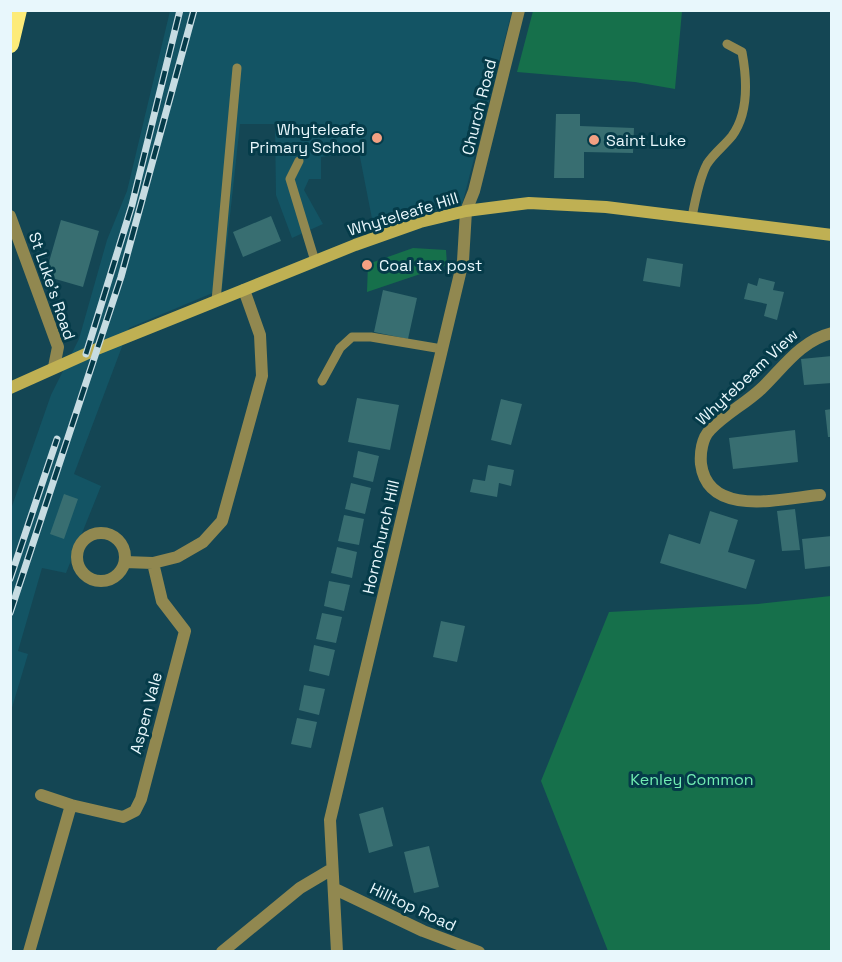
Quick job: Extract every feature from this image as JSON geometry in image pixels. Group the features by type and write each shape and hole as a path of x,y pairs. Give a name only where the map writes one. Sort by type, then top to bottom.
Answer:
{"street":[{"name":"Church Road","path":"466,211 474,191 519,10"},
{"name":"Whyteleafe Hill","path":"10,388 54,367 315,261 420,222 466,211 529,203 606,207 831,235"},
{"name":"Hornchurch Hill","path":"337,951 330,820 463,261 466,211"},
{"name":"St Luke's Road","path":"10,216 58,346 54,367"},
{"path":"125,562 153,563 177,557 203,542 222,521 262,376 260,335 244,290"},
{"name":"Whytebeam View","path":"820,495 747,502 734,501 712,488 701,467 700,454 710,429 744,404 814,338 831,333"},
{"path":"96,533 112,535 123,546 125,562 117,575 103,581 95,580 88,577 78,565 78,549 88,536 96,533"},
{"name":"Aspen Vale","path":"41,795 71,805 123,817 135,811 141,799 185,631 162,601 153,563"},
{"path":"29,951 71,805"},
{"path":"222,951 300,888 332,869"},
{"name":"Hilltop Road","path":"335,890 423,930 479,951"}],"lane":[{"path":"692,218 708,162 732,136 745,108 745,72 742,52 727,44"},
{"path":"216,301 237,68"},
{"path":"299,161 290,179 315,261"},
{"path":"322,381 340,348 352,337 371,337 442,349"}],"shaded area":[{"path":"170,11 512,11 462,205 406,217 374,229 359,152 321,157 321,179 309,179 304,190 323,224 292,238 276,195 275,124 240,124 222,289 129,328 74,474 101,486 66,573 42,568 18,651 28,654 11,711 11,509 51,395 79,339 107,240 127,191"}],"green space":[{"path":"533,11 682,11 675,89 635,82 517,72"},
{"path":"413,248 446,250 447,265 367,292 368,264"},
{"name":"Kenley Common","path":"831,596 831,951 608,951 541,781 609,612 758,604"}],"building":[{"name":"Saint Luke","path":"556,114 580,114 580,126 634,128 633,153 584,152 584,178 554,178"},
{"path":"271,216 281,241 243,257 233,232"},
{"path":"61,220 99,231 83,287 45,276"},
{"path":"647,258 683,264 680,287 643,281"},
{"path":"759,278 775,282 773,290 784,292 777,320 764,316 767,304 744,299 748,283 757,286"},
{"path":"383,290 417,298 408,339 374,332"},
{"path":"832,356 832,383 804,385 801,359"},
{"path":"357,398 399,405 390,450 348,442"},
{"path":"501,399 522,404 511,445 491,440"},
{"path":"832,409 832,437 828,437 825,410"},
{"path":"795,430 798,462 733,469 729,438"},
{"path":"358,451 379,456 373,482 353,477"},
{"path":"488,465 514,470 511,486 499,483 497,497 470,492 473,479 485,481"},
{"path":"351,483 371,488 365,514 345,509"},
{"path":"64,494 78,499 64,539 50,534"},
{"path":"795,509 800,550 782,551 777,511"},
{"path":"710,511 738,520 728,552 755,560 746,589 660,563 669,534 700,544"},
{"path":"344,515 364,519 359,545 338,541"},
{"path":"832,536 832,566 805,569 802,539"},
{"path":"337,547 357,552 352,578 331,573"},
{"path":"329,581 350,585 344,611 324,606"},
{"path":"322,613 342,617 336,643 316,639"},
{"path":"441,621 465,626 457,662 433,657"},
{"path":"314,645 335,650 329,676 309,671"},
{"path":"304,685 325,689 319,715 299,710"},
{"path":"297,718 317,722 311,748 291,744"},
{"path":"383,807 393,846 369,853 359,814"},
{"path":"429,846 439,887 414,893 404,852"}],"railway":[{"path":"86,354 132,205 180,10"},
{"path":"10,613 121,277 194,10"},
{"path":"10,579 57,439"}],"place":[{"name":"Whyteleafe Primary School","path":"377,138"},
{"name":"Saint Luke","path":"594,140"},
{"name":"Coal tax post","path":"367,265"}]}
